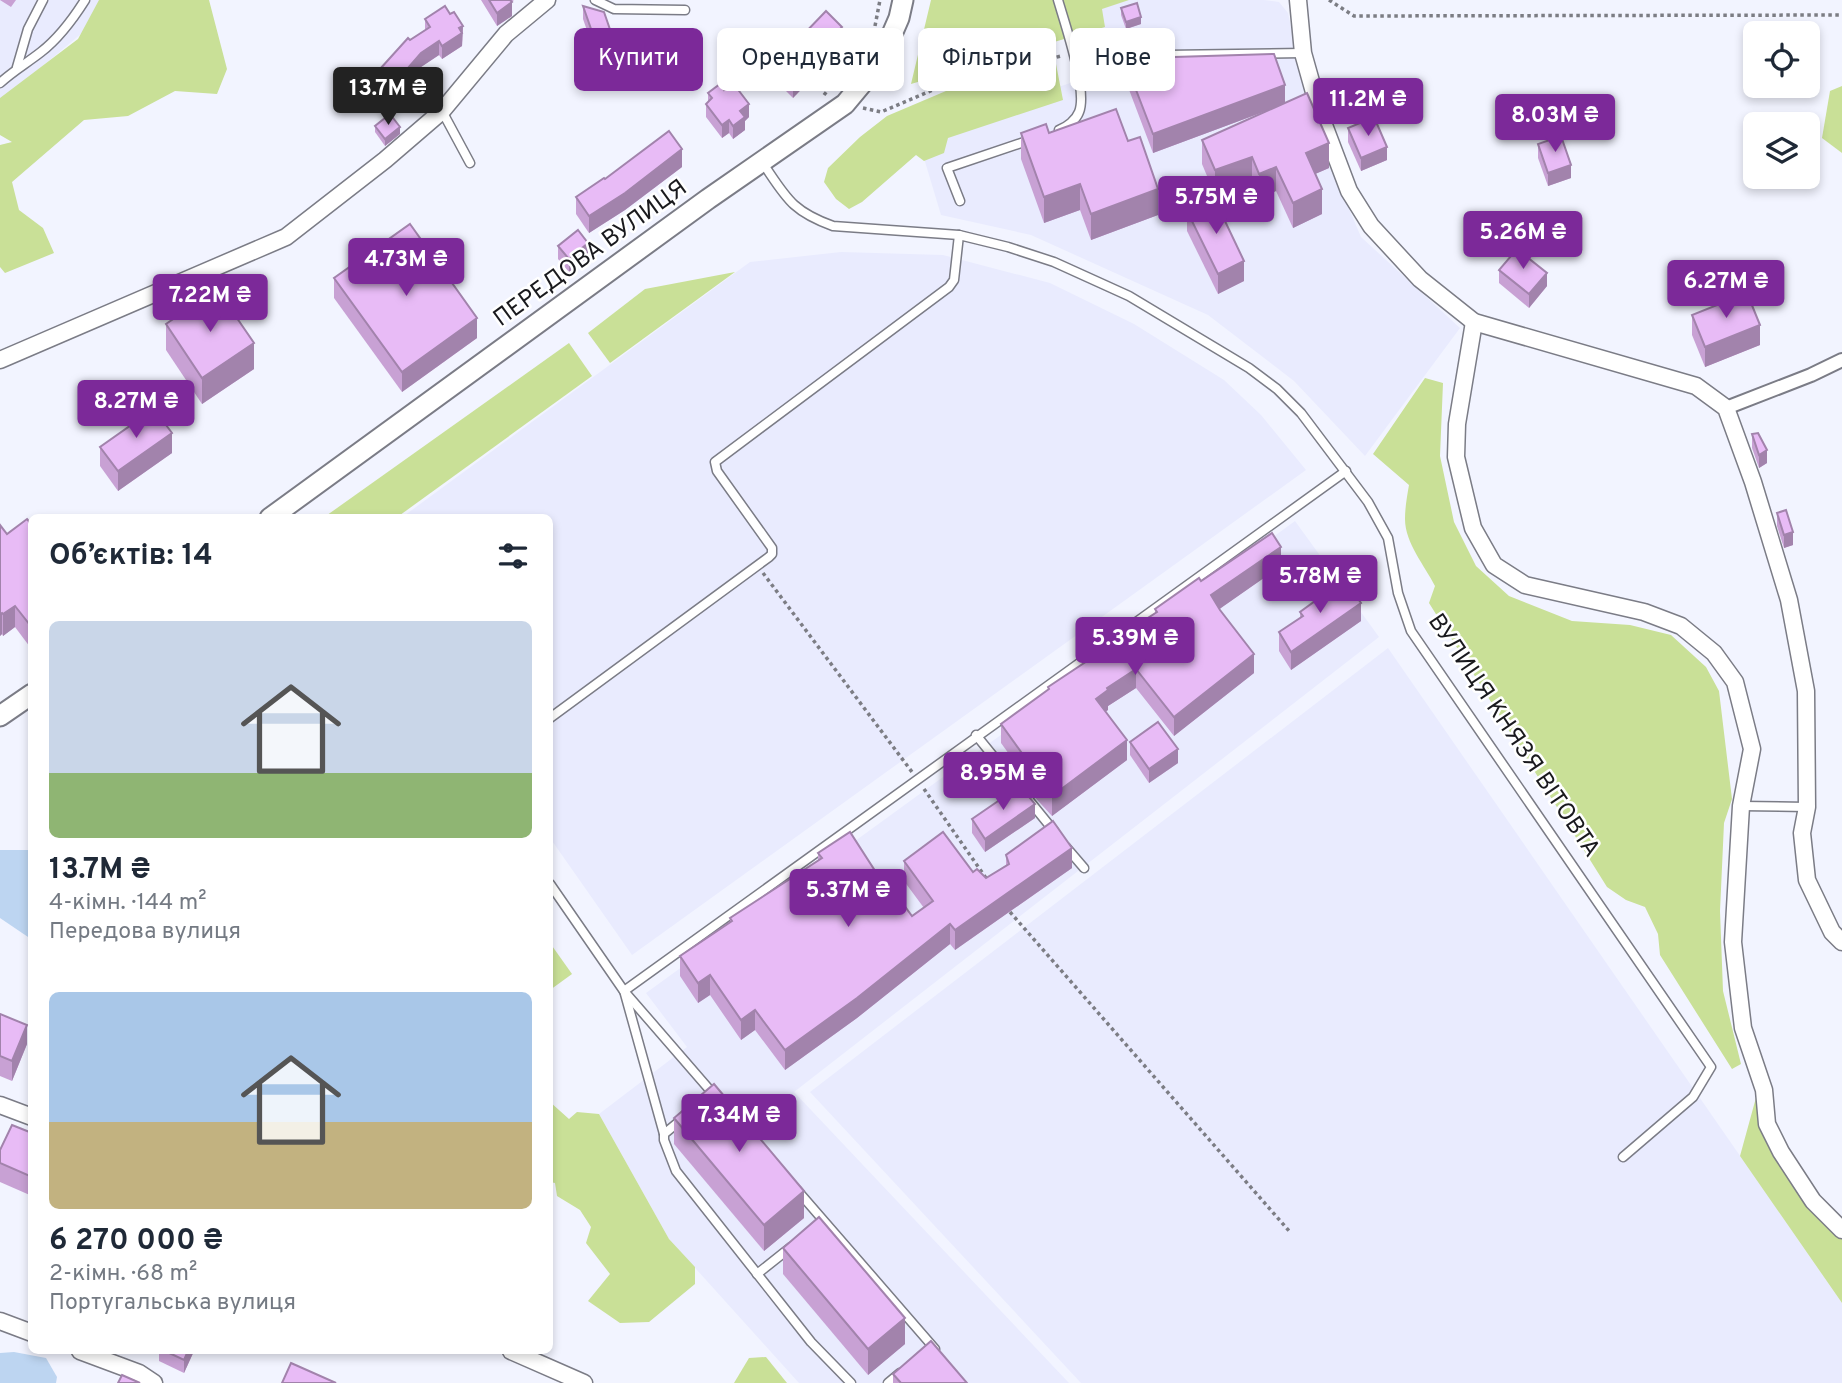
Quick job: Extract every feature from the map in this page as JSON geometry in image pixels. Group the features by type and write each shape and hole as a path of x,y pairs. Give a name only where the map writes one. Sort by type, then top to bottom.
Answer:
{"street":[{"path":"0,360 286,237 385,160 442,111 506,34 547,0"},
{"name":"ПЕРЕДОВА ВУЛИЦЯ","path":"278,514 845,104 886,48 900,18 902,0"},
{"path":"1297,0 1303,53 1321,117 1349,191 1371,226 1420,279 1474,322 1696,386 1726,408 1753,482 1789,600 1806,691 1807,807 1802,833 1807,880 1832,932 1842,942"},
{"path":"1474,322 1457,424 1455,457 1473,528 1494,565 1525,585 1644,612 1681,626 1714,653 1735,682 1752,749 1741,806 1733,942 1743,1028 1764,1090 1767,1124 1781,1152 1813,1201 1842,1230"},
{"path":"1726,408 1842,360"},
{"path":"0,716 28,697"},
{"path":"0,1105 28,1116"},
{"path":"0,1321 28,1332"},
{"path":"88,1354 139,1373 154,1383"},
{"path":"518,1354 584,1383"}],"lane":[{"path":"17,68 28,29 43,0"},
{"path":"0,83 42,52 74,19 85,0"},
{"path":"596,0 614,9 685,10"},
{"path":"1055,131 1067,127 1079,112 1082,90 1058,0"},
{"path":"1175,55 1303,53"},
{"path":"442,111 470,163"},
{"path":"960,201 947,168 1043,135"},
{"name":"ВУЛИЦЯ КНЯЗЯ ВІТОВТА","path":"762,162 800,212 818,221 833,226 958,235 1008,247 1055,262 1129,296 1249,368 1277,389 1301,413 1368,502 1388,538 1398,593 1412,631 1712,1067 1693,1097 1623,1157"},
{"path":"553,716 772,554 772,548 717,471 715,462 949,287 954,281 958,235"},
{"path":"624,991 1346,471"},
{"path":"976,735 1083,868"},
{"path":"1741,806 1807,807"},
{"path":"553,888 624,991 721,1103"},
{"path":"624,991 664,1140 676,1171 811,1342 850,1383"},
{"path":"704,1103 714,1095"},
{"path":"664,1133 694,1111"},
{"path":"789,1181 941,1356"},
{"path":"814,1228 823,1221"},
{"path":"757,1274 795,1244"},
{"path":"923,1354 932,1346"},
{"path":"888,1383 905,1368"}],"path":[{"path":"1329,0 1354,16 1842,15"},
{"path":"1058,45 1063,66"},
{"path":"845,104 881,112 947,84 1060,56"},
{"path":"758,566 917,779 993,888"},
{"path":"1010,912 1290,1232"}],"shaded area":[{"path":"0,0 121,0 0,102"},
{"path":"1063,0 1264,0 1279,2 1288,13 1310,118 1361,237 1460,328 1365,456 1294,381 1208,315 1031,235 941,215 917,135 1047,91 1056,91 1056,88 1070,83 1070,91 1175,91 1175,28 1070,29"},
{"path":"841,252 943,255 1050,283 1134,324 1224,380 1261,415 1306,470 632,955 553,842 553,514 406,514 750,262"},
{"path":"1295,521 1379,637 794,1092 1069,1383 799,1383 669,1239 599,1114 687,1047 646,993"},
{"path":"1388,648 1842,1303 1842,1383 1081,1383 810,1092"}],"green space":[{"path":"99,0 209,0 227,69 217,94 175,91 128,116 84,120 12,182 19,210 43,228 54,253 5,273 0,267 0,145 12,142 0,135 0,98 78,39"},
{"path":"931,0 1129,0 1102,9 1105,27 1070,28 1070,37 1056,41 1056,28 924,28"},
{"path":"918,55 918,82 911,84"},
{"path":"1056,64 1063,100 948,138 944,153 924,161 916,155 862,202 849,209 836,199 824,182 828,168 887,116 946,91 1056,91"},
{"path":"1842,86 1842,153 1822,138 1830,91"},
{"path":"735,272 610,363 588,333 645,289"},
{"path":"569,343 592,376 402,514 329,514"},
{"path":"1425,378 1443,383 1440,456 1454,522 1476,566 1509,596 1572,621 1630,625 1671,635 1706,667 1719,691 1732,799 1724,823 1720,911 1723,991 1741,1064 1732,1069 1660,955 1658,934 1645,907 1626,900 1607,887 1429,603 1435,586 1408,537 1406,528 1405,511 1409,485 1373,454"},
{"path":"553,947 572,974 553,988"},
{"path":"1757,1094 1768,1140 1804,1203 1842,1236 1842,1303 1740,1156"},
{"path":"553,1105 569,1119 577,1112 599,1114 669,1239 695,1267 695,1284 649,1322 620,1323 588,1301 610,1274 586,1243 591,1227 580,1210 557,1196"},
{"path":"766,1357 787,1383 734,1383 749,1358"}],"water":[{"path":"0,850 28,850 28,937 0,918"},
{"path":"14,1352 46,1358 57,1377 56,1383 0,1383 0,1353"}],"building":[{"path":"489,0 510,0 512,2 497,13"},
{"path":"1137,3 1141,17 1126,22 1121,8"},
{"path":"445,6 450,14 454,12 463,26 459,28 462,33 442,46 439,41 421,53 395,83 380,69 408,38 410,40 430,27 425,19"},
{"path":"583,6 604,12 610,28 591,28"},
{"path":"826,11 842,27 841,28 810,28"},
{"path":"1274,54 1285,85 1153,134 1136,91 1175,91 1175,57"},
{"path":"717,86 717,91 739,91 749,104 740,111 745,117 733,126 729,120 722,125 706,104 712,98 708,93"},
{"path":"1307,93 1329,143 1306,153 1322,189 1293,203 1276,167 1259,174 1252,157 1215,170 1202,140"},
{"path":"1116,109 1128,141 1140,137 1158,189 1091,214 1080,184 1044,197 1021,133 1046,124 1049,133"},
{"path":"390,114 400,127 385,139 375,126"},
{"path":"1374,117 1387,147 1361,158 1348,128"},
{"path":"669,131 682,149 625,193 589,216 576,197 605,179"},
{"path":"1561,136 1571,165 1548,173 1538,144"},
{"path":"1214,198 1244,261 1218,274 1187,211"},
{"path":"410,224 477,318 402,372 334,278"},
{"path":"578,230 588,243 569,259 558,246"},
{"path":"1517,249 1547,273 1529,294 1499,270"},
{"path":"217,289 254,343 202,378 166,324"},
{"path":"1747,293 1760,325 1705,347 1692,315"},
{"path":"154,409 172,433 118,471 100,447"},
{"path":"1758,433 1767,450 1759,455 1752,434"},
{"path":"1786,510 1793,532 1784,535 1777,513"},
{"path":"28,520 28,622 15,606 0,614 0,525 7,534"},
{"path":"1272,533 1281,547 1211,595 1254,654 1174,717 1136,669 1107,688 1108,690 1096,699 1127,740 1052,796 1030,772 1034,770 1001,724 1049,689 1048,687 1105,649 1103,647 1157,612 1155,609"},
{"path":"1344,580 1361,603 1291,652 1279,632 1303,616 1300,612"},
{"path":"1158,722 1178,749 1149,769 1130,742"},
{"path":"1020,786 1035,804 985,839 972,819"},
{"path":"1053,821 1072,848 955,930 950,924 857,998 785,1050 755,1010 741,1020 710,975 698,983 680,956 732,921 730,918 822,858 818,853 850,832 881,880 884,878 912,916 933,901 904,861 943,832 973,872 977,869 986,878 1009,864 1006,855"},
{"path":"0,1014 27,1025 12,1061 0,1056"},
{"path":"714,1084 804,1191 764,1225 674,1118"},
{"path":"12,1125 28,1131 28,1175 0,1163 0,1150"},
{"path":"819,1217 905,1318 868,1349 783,1248"},
{"path":"931,1341 967,1383 901,1383 893,1374"},
{"path":"171,1354 187,1354 184,1360"},
{"path":"291,1363 336,1383 282,1383"},
{"path":"122,1375 140,1383 118,1383"}]}
